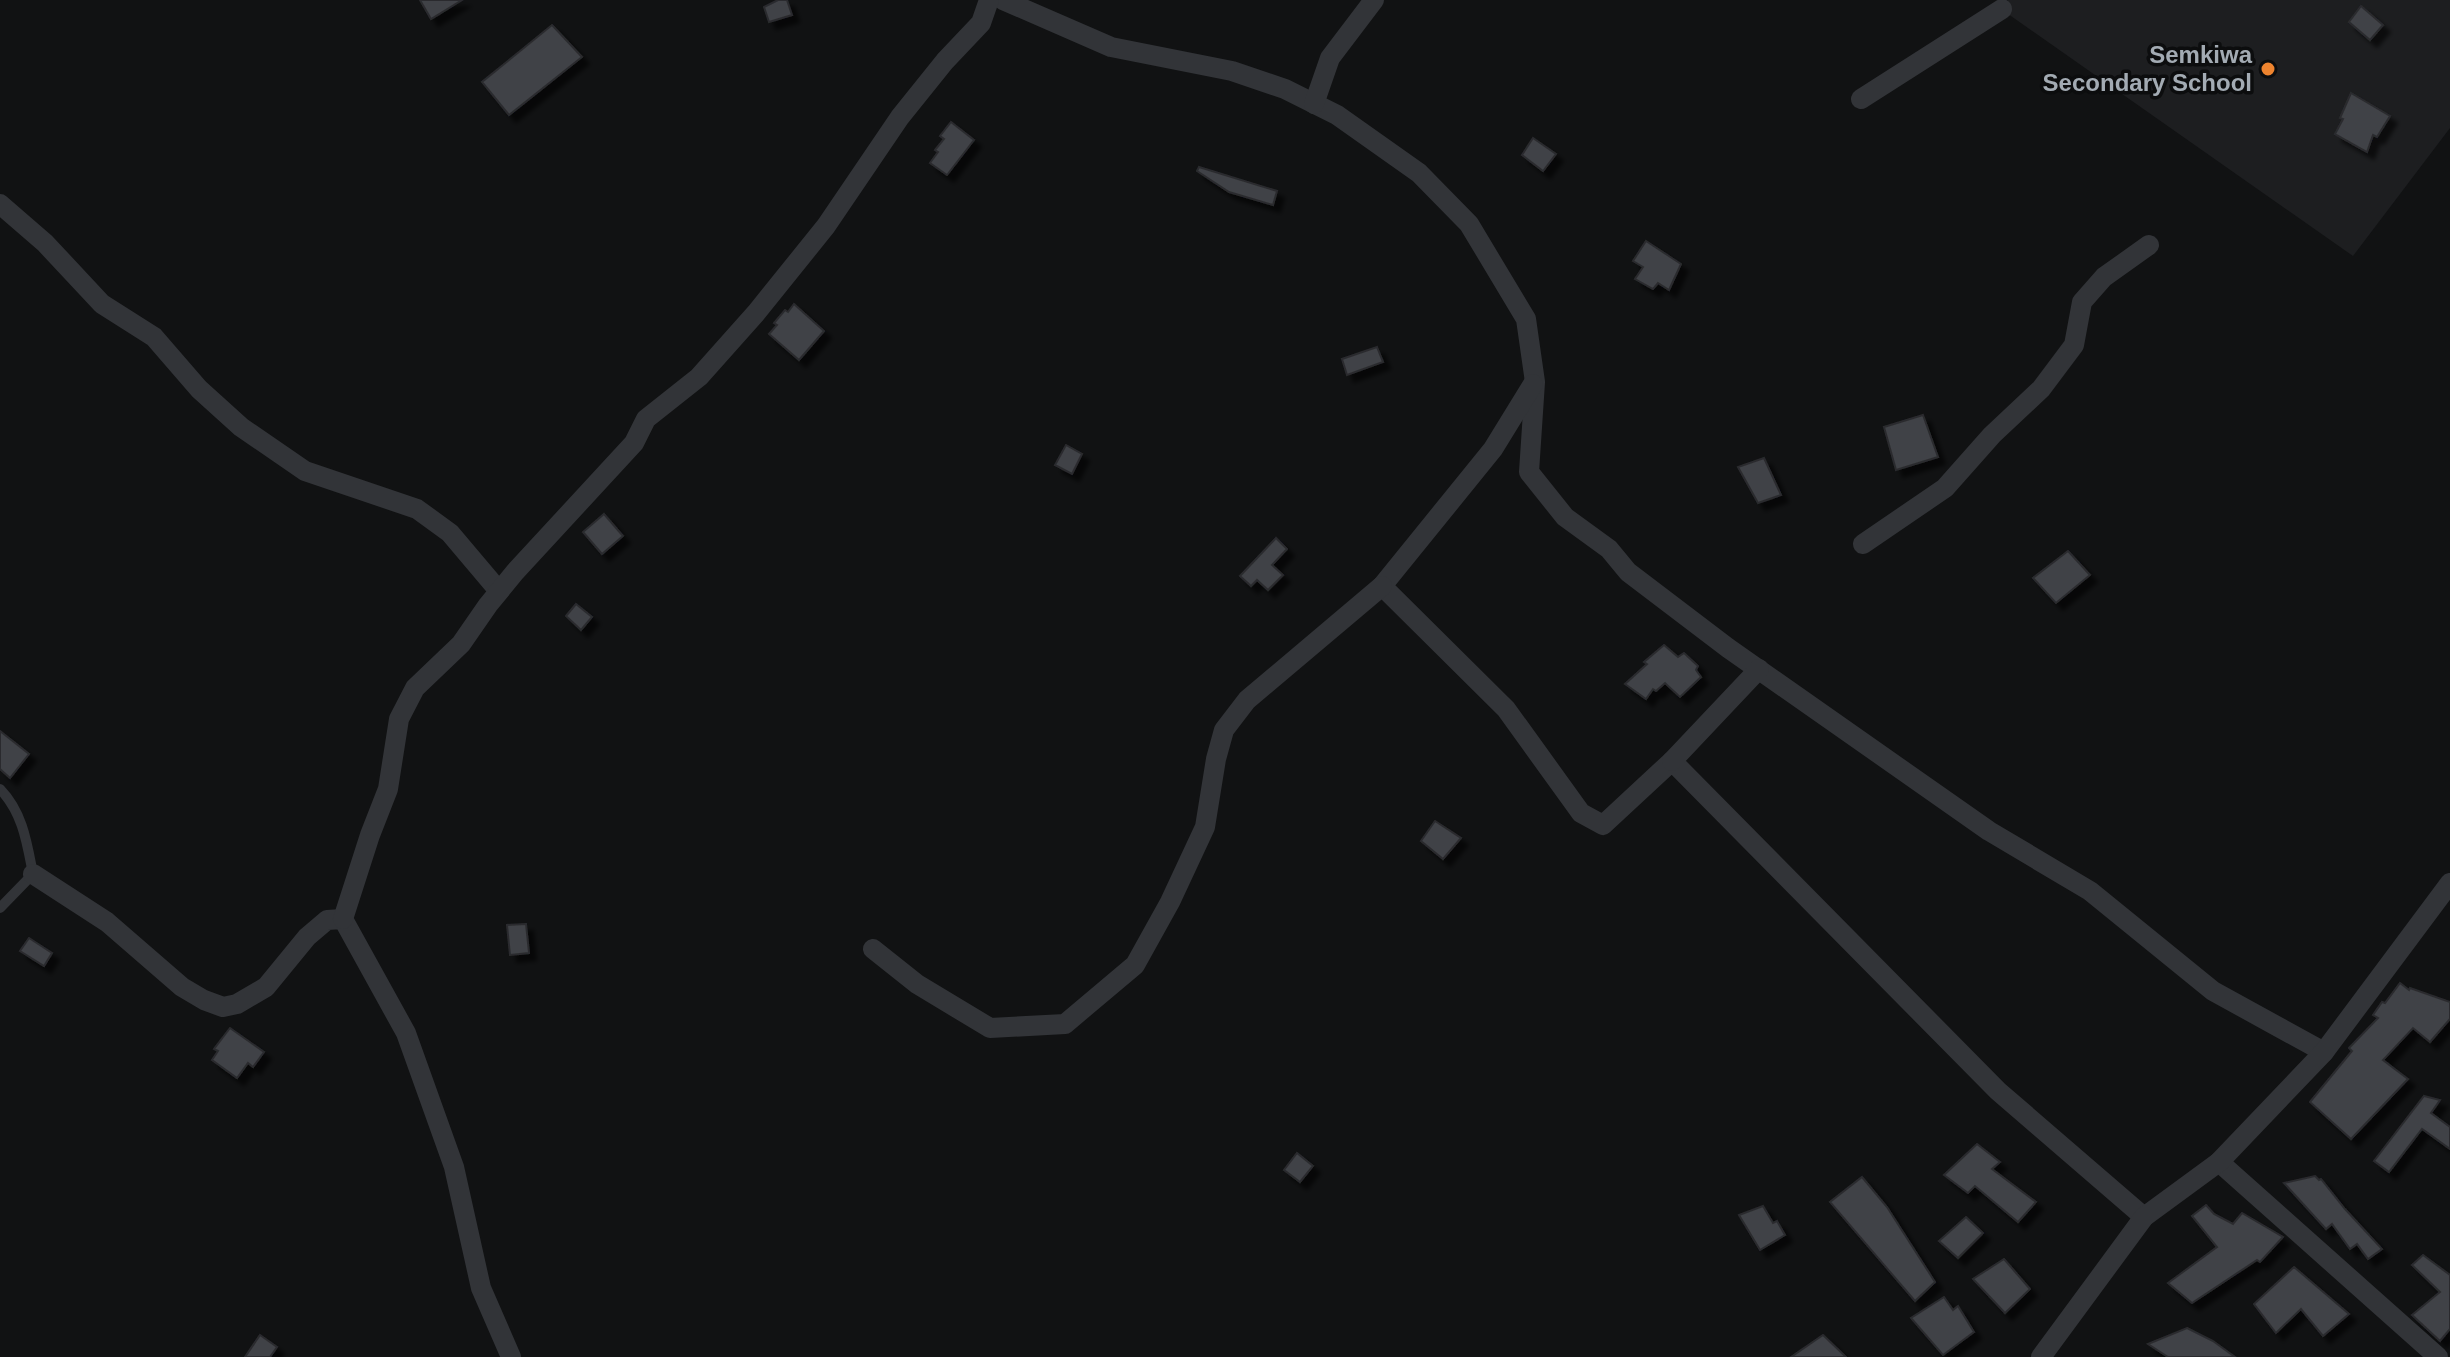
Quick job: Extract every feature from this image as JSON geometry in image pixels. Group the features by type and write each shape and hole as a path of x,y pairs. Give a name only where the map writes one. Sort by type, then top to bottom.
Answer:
{"street":[{"path":"511,1357 481,1288 454,1167 406,1033 343,919 388,789 399,719 415,688 461,644 499,591 634,443 646,419 699,377 756,313 826,226 900,117 945,61 981,23 989,0"},
{"path":"1003,0 1111,47 1232,71 1285,89 1337,115 1419,173 1469,224 1526,319 1535,382 1529,472 1565,517 1609,549 1628,572 1759,669 1989,831 2090,891 2213,991 2324,1052"},
{"path":"1314,104 1330,58 1374,0"},
{"path":"1861,99 2002,9"},
{"path":"0,204 45,243 102,304 154,337 199,389 241,427 305,471 417,509 450,533 499,591"},
{"path":"1863,544 1945,488 1992,435 2041,389 2074,345 2082,302 2104,277 2149,245"},
{"path":"873,949 917,984 990,1028 1065,1024 1135,965 1205,827 1224,730 1247,700 1382,586 1493,449 1535,382"},
{"path":"1382,586 1506,709 1581,813 1603,825 1672,761 1759,669"},
{"path":"1672,761 1998,1091 2144,1217"},
{"path":"33,874 107,922 182,987 223,1007 237,1004 266,987 317,928 327,920 343,919"},
{"path":"2041,1357 2144,1217 2219,1162 2324,1052 2450,883"},
{"path":"2219,1162 2438,1357"}],"lane":[{"path":"0,789 10,799 23,825 33,874 0,908"}],"shaded area":[{"name":"Semkiwa Secondary School","path":"2008,0 2450,0 2450,128 2353,256 2001,9"}],"building":[{"path":"420,0 462,0 431,19"},
{"path":"778,0 787,0 792,15 769,22 764,7"},
{"path":"2361,6 2383,25 2370,40 2349,22"},
{"path":"552,25 582,57 509,115 482,82"},
{"path":"2351,93 2390,116 2377,137 2373,135 2367,152 2335,134"},
{"path":"951,122 974,140 947,175 930,163 944,139 940,136"},
{"path":"1533,138 1556,154 1543,171 1522,155"},
{"path":"1199,167 1277,191 1273,205 1229,192 1197,171"},
{"path":"1646,241 1681,264 1669,290 1658,283 1653,289 1635,279 1643,267 1633,261"},
{"path":"794,304 824,331 799,360 769,334 777,325 774,323"},
{"path":"1377,347 1383,362 1347,375 1342,359"},
{"path":"1923,415 1938,457 1896,470 1884,427"},
{"path":"1066,445 1082,454 1072,474 1055,465"},
{"path":"1764,458 1781,495 1758,503 1738,467"},
{"path":"604,514 623,536 602,554 583,532"},
{"path":"1276,538 1287,549 1272,565 1283,575 1268,590 1257,580 1251,586 1240,576"},
{"path":"2068,551 2090,575 2056,603 2033,578"},
{"path":"576,604 592,617 581,630 566,616"},
{"path":"1664,645 1678,657 1684,653 1698,666 1696,670 1701,677 1680,697 1665,683 1656,691 1653,689 1646,699 1625,684"},
{"path":"0,731 29,754 10,778 0,769"},
{"path":"1435,821 1461,838 1443,859 1421,841"},
{"path":"526,924 529,953 510,955 507,925"},
{"path":"29,938 52,953 44,966 20,951"},
{"path":"2400,983 2409,990 2450,1002 2450,1019 2430,1042 2413,1028 2383,1060 2408,1079 2351,1139 2310,1102 2352,1051 2349,1048 2378,1018 2373,1015"},
{"path":"230,1028 264,1052 253,1067 248,1063 237,1078 212,1060 218,1051 214,1049"},
{"path":"2424,1096 2440,1100 2431,1113 2450,1127 2450,1149 2422,1129 2389,1172 2374,1161"},
{"path":"1977,1144 2000,1162 1992,1169 2036,1202 2018,1222 1975,1186 1968,1193 1944,1175"},
{"path":"1297,1153 1313,1166 1300,1182 1284,1170"},
{"path":"2315,1176 2382,1249 2368,1259 2357,1244 2350,1249 2332,1224 2326,1229 2284,1183"},
{"path":"1862,1177 1887,1207 1935,1282 1915,1301 1830,1202"},
{"path":"2206,1205 2214,1214 2233,1224 2242,1213 2283,1237 2260,1262 2257,1260 2192,1303 2168,1283 2217,1247 2192,1216"},
{"path":"1763,1206 1785,1235 1760,1250 1739,1215"},
{"path":"1966,1217 1983,1233 1958,1258 1939,1241"},
{"path":"2423,1255 2450,1275 2450,1329 2440,1341 2412,1315 2440,1292 2412,1265"},
{"path":"2004,1259 2030,1289 2005,1313 1973,1279"},
{"path":"2294,1267 2349,1314 2323,1336 2301,1309 2276,1333 2254,1304"},
{"path":"1944,1297 1953,1310 1958,1306 1974,1332 1943,1355 1911,1318"},
{"path":"2187,1328 2235,1357 2168,1357 2148,1344"},
{"path":"260,1335 277,1347 270,1357 245,1357"},
{"path":"1823,1335 1846,1357 1791,1357"}],"place":[{"name":"Semkiwa Secondary School","path":"2268,69"}]}
